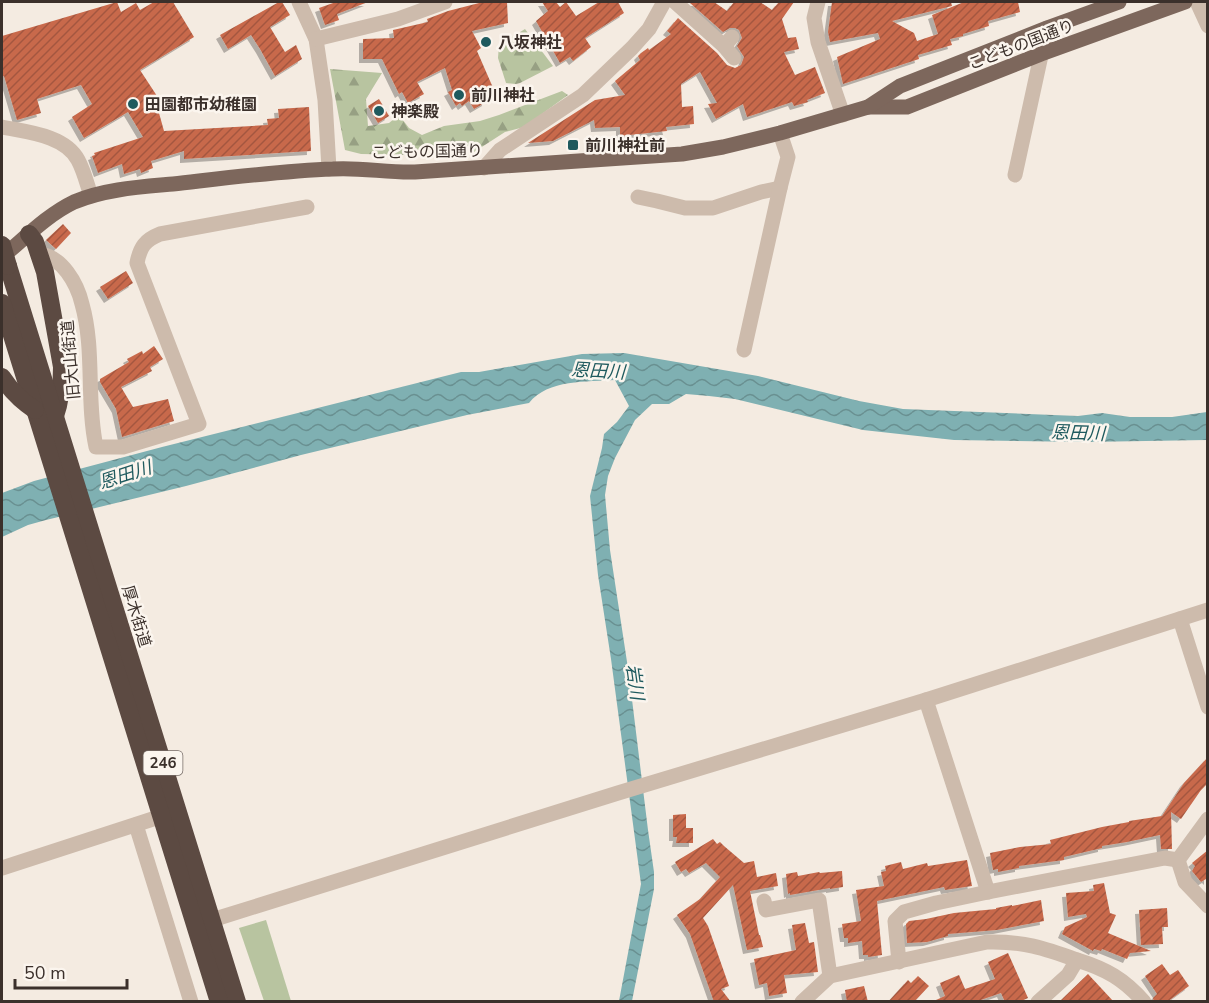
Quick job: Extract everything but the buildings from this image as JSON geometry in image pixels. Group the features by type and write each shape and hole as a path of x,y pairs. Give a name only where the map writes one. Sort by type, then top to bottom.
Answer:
{"highway":[{"path":"29,234 40,254 45,273 62,367 60,402 55,416"},
{"name":"厚木街道","path":"2,243 5,262 55,416 59,458"},
{"name":"厚木街道","path":"2,303 35,410 59,458 162,816 219,1002"},
{"path":"2,377 20,400 35,410"},
{"name":"厚木街道","path":"80,528 212,920 237,1002"}],"main road":[{"name":"こどもの国通り","path":"5,262 29,234 46,219 72,203 91,196 130,188 303,170 400,172 484,168 682,154 723,147 868,107 900,86 1119,2"},
{"name":"こどもの国通り","path":"868,107 907,107 1041,54 1185,2"}],"street":[{"path":"300,2 316,39 325,100 329,169"},
{"path":"316,39 398,19 445,2"},
{"path":"484,168 500,150 583,95 649,29 665,2 730,47"},
{"path":"818,2 814,18 818,42 843,115"},
{"path":"1197,2 1208,26"},
{"path":"1015,175 1047,28"},
{"path":"2,127 43,136 72,150 78,159 91,196"},
{"path":"744,350 788,157 780,133"},
{"path":"638,197 685,208 713,208 780,188"},
{"name":"旧大山街道","path":"40,254 52,257 66,270 83,305 96,447 123,447 200,424 137,263 139,251 144,244 160,234 307,207"},
{"path":"212,920 926,700 1208,610"},
{"path":"1180,619 1208,707"},
{"path":"926,700 988,892"},
{"path":"2,868 162,816"},
{"path":"1179,860 1208,819"},
{"path":"136,825 191,1002"},
{"path":"899,962 895,921 904,912 988,892 1165,858 1179,860"},
{"path":"1179,860 1185,882 1207,903"},
{"path":"766,910 819,900 830,976"},
{"path":"802,1002 830,976 987,942 1008,941 1040,947 1112,973 1144,1002"},
{"path":"1038,1002 1068,975 1077,960"}],"green space":[{"path":"525,29 553,66 520,83 506,83 498,58 499,45"},
{"path":"330,69 382,73 366,99 368,126 389,123 399,115 409,128 422,135 444,126 480,121 562,91 568,95 524,127 505,132 474,152 415,155 361,154 345,150"},
{"path":"266,920 291,1001 264,1001 239,928"}],"water":[{"name":"恩田川","path":"624,353 758,376 859,401 903,409 1078,416 1102,413 1130,417 1172,417 1207,412 1207,440 1085,442 954,440 863,430 735,399 686,394 669,404 652,404 635,420 615,458 608,476 605,495 610,550 629,675 654,872 654,889 632,1001 619,1001 641,884 598,575 590,496 604,434 629,406 615,380 557,386 537,395 529,403 467,415 301,455 46,520 28,525 2,537 2,493 34,481 461,372 479,372 582,354"}],"place":[{"name":"八坂神社","path":"486,42"},
{"name":"前川神社","path":"459,95"},
{"name":"田園都市幼稚園","path":"133,104"},
{"name":"神楽殿","path":"379,111"},
{"name":"前川神社前","path":"573,145"}],"water label":[{"name":"岩川","path":"635,682"}]}
